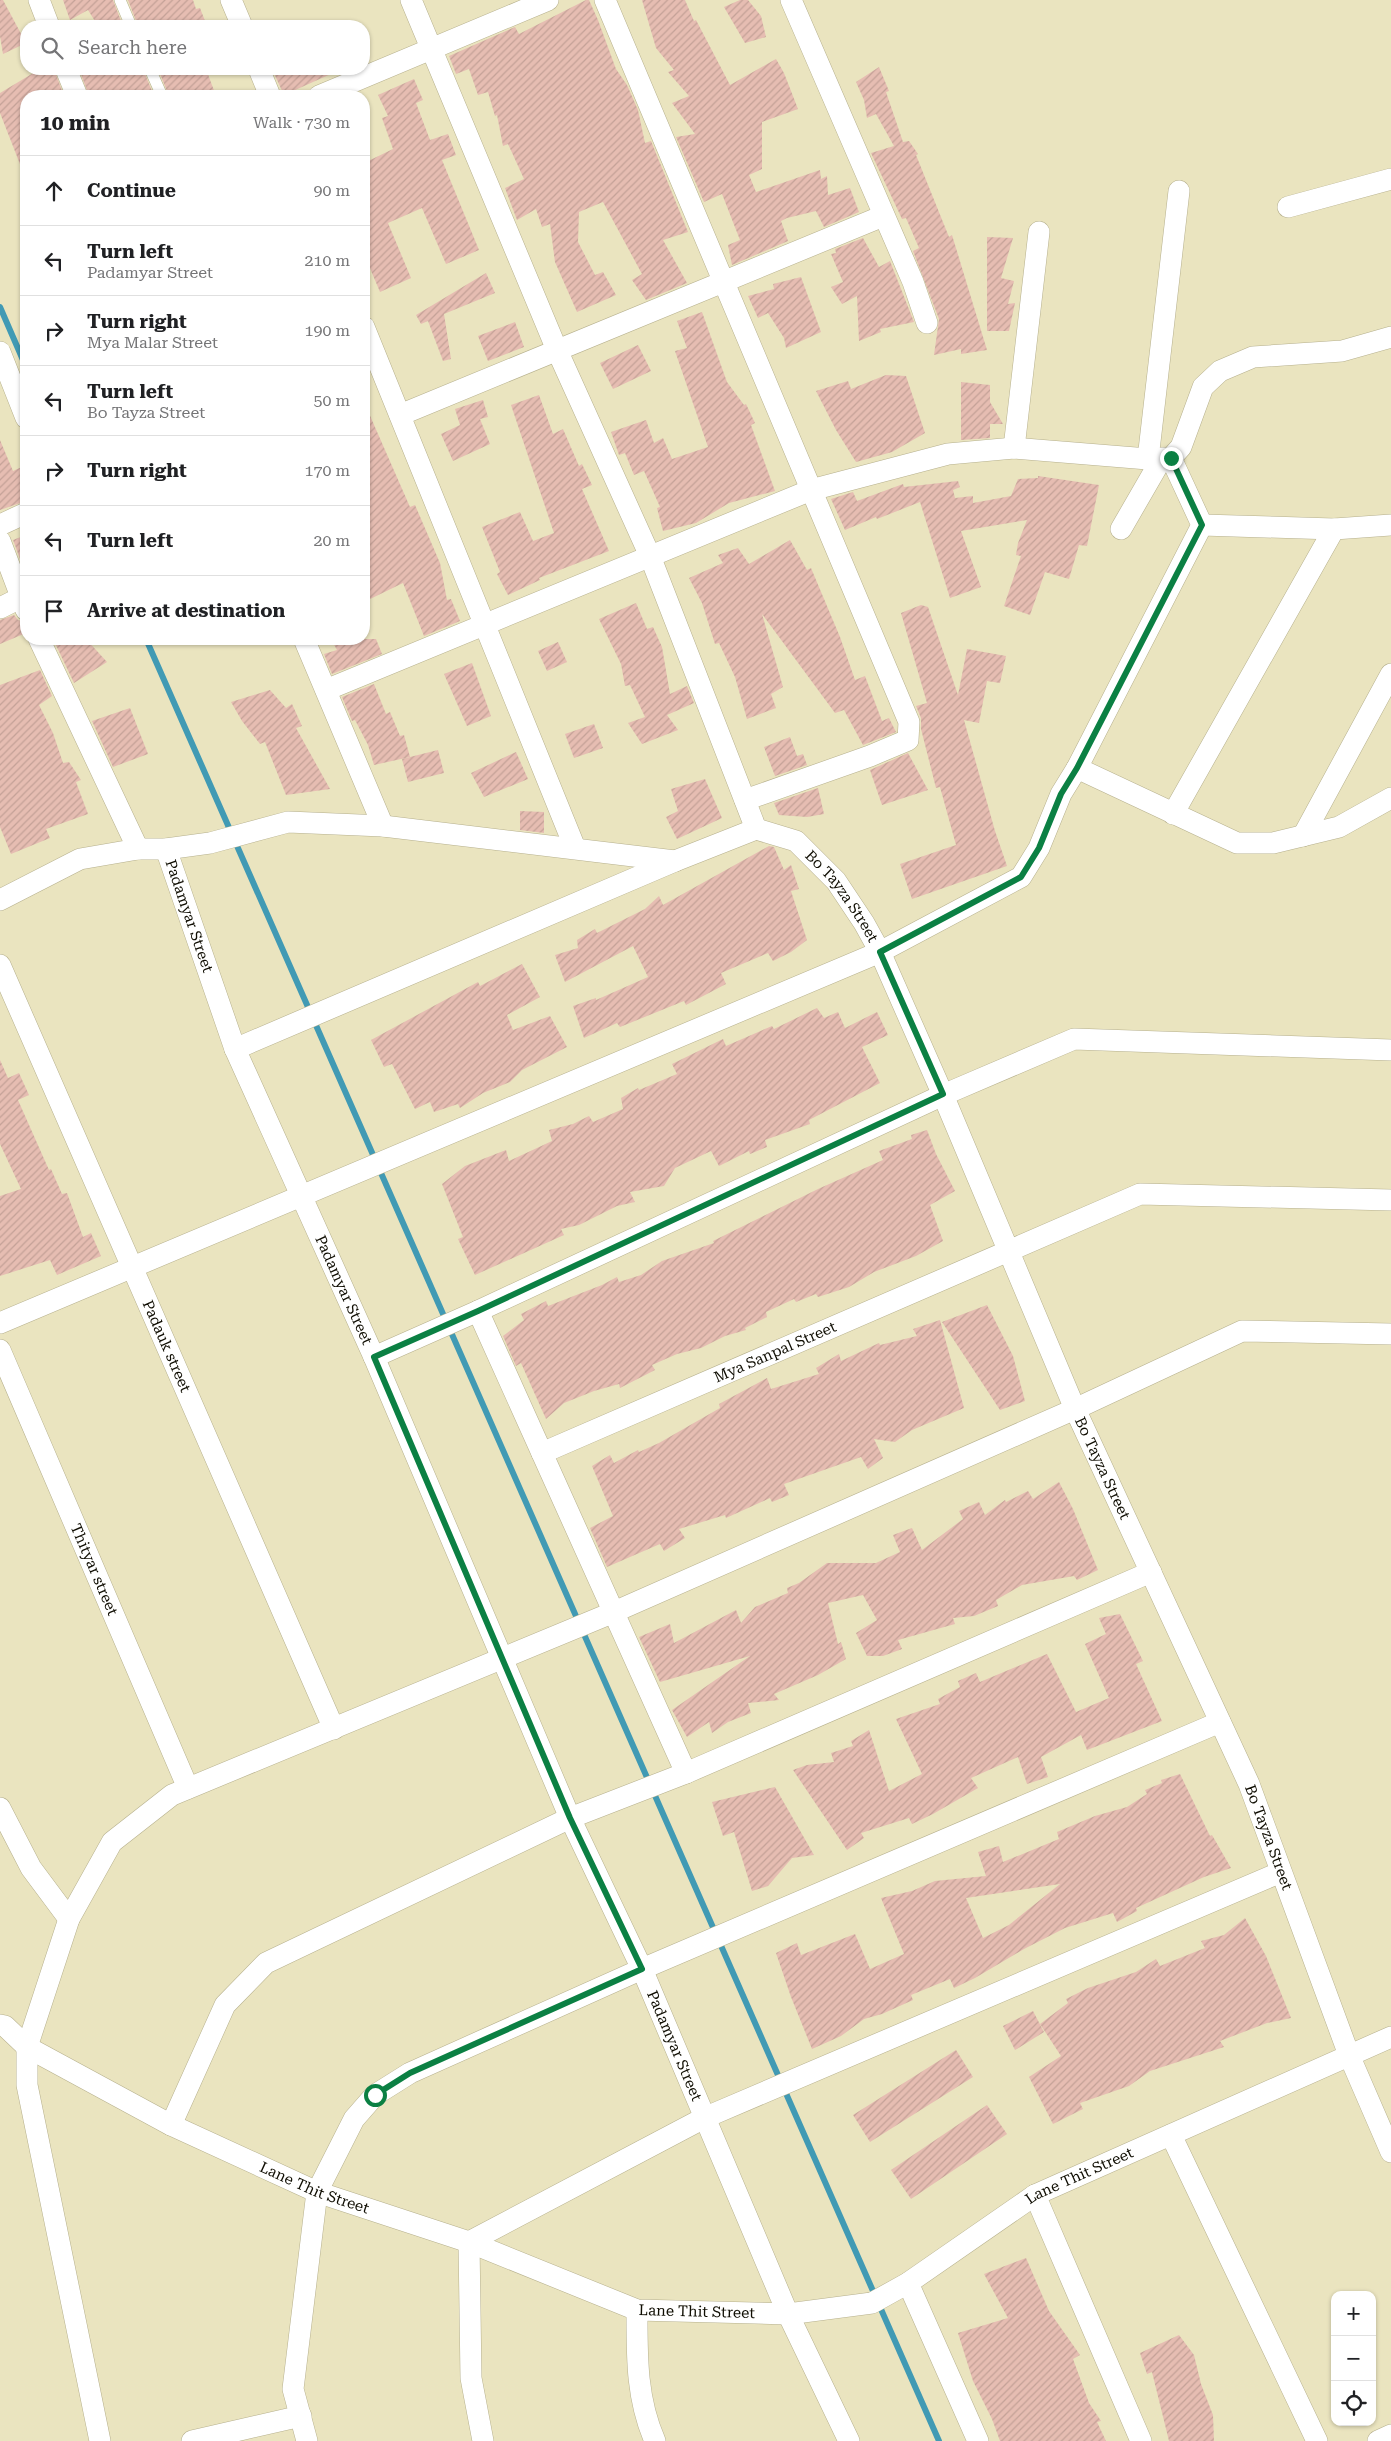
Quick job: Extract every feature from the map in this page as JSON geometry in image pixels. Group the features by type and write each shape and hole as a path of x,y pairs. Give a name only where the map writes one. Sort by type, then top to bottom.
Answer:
{"street":[{"path":"39,0 47,20"},
{"path":"231,0 239,20"},
{"path":"235,1049 675,860 756,829 650,556 558,350 411,0"},
{"path":"370,74 548,0"},
{"path":"605,0 812,490 908,722 910,732 908,740 870,756 745,800"},
{"path":"791,0 913,282 927,323"},
{"path":"68,75 75,90"},
{"path":"261,75 268,90"},
{"path":"333,90 368,75"},
{"path":"1288,207 1391,179"},
{"path":"1121,529 1160,458 1179,191"},
{"path":"400,416 883,216"},
{"path":"1014,448 1039,232"},
{"path":"326,690 812,490 948,454 1014,448 1160,458 1181,447 1203,387 1220,371 1253,357 1342,351 1391,337"},
{"path":"370,341 575,848"},
{"path":"0,352 20,403"},
{"path":"1160,458 1202,525"},
{"path":"0,525 20,516"},
{"path":"1202,525 1334,529 1391,525"},
{"path":"0,1323 301,1198 880,952 1021,877 1039,848 1061,794 1077,768 1202,525"},
{"path":"1173,814 1334,529"},
{"path":"0,541 20,596"},
{"path":"0,608 20,605"},
{"path":"43,645 138,850"},
{"path":"307,645 383,826"},
{"path":"1303,836 1391,674"},
{"path":"1077,768 1237,843 1273,843 1339,827 1391,798"},
{"path":"1,897 80,859 138,850 166,849 210,843 288,822 383,826 675,860"},
{"name":"Bo Tayza Street","path":"756,829 796,840 829,874 864,923 880,952 943,1094 1075,1409 1249,1784 1349,2055 1391,2152"},
{"name":"Padamyar Street","path":"166,849 235,1049 374,1357 570,1818 642,1969 788,2314 849,2441"},
{"name":"Padauk street","path":"0,964 334,1729"},
{"path":"374,1357 478,1311 943,1094 1074,1040 1391,1050"},
{"name":"Mya Sanpal Street","path":"542,1453 1140,1194 1391,1200"},
{"path":"478,1311 686,1773"},
{"path":"100,2441 27,2085 27,2047 69,1919 112,1842 172,1795 334,1729 501,1657 614,1612 1075,1409 1242,1331 1391,1334"},
{"name":"Thityar street","path":"0,1350 188,1788"},
{"path":"171,2125 225,2005 266,1963 570,1818 686,1773 1151,1572"},
{"path":"307,2441 293,2389 317,2192 354,2119 375,2095 410,2073 642,1969 1220,1722"},
{"path":"0,1808 31,1868 69,1919"},
{"path":"483,2441 471,2378 469,2242 704,2118 1281,1872"},
{"name":"Lane Thit Street","path":"0,2025 5,2026 27,2047 171,2125 317,2192 469,2242 637,2310 788,2314 872,2303 908,2283 1035,2195 1391,2037"},
{"path":"1171,2135 1317,2441"},
{"path":"1035,2195 1141,2441"},
{"path":"908,2283 978,2441"},
{"path":"637,2310 637,2368 640,2395 655,2441"},
{"path":"192,2441 301,2416"},
{"path":"1378,2441 1391,2435"}],"lane":[{"path":"120,0 128,20"},
{"path":"153,75 159,90"}],"building":[{"path":"0,0 3,0 20,32 20,46 3,54 0,36"},
{"path":"63,0 113,0 121,20 94,20 88,10 70,20"},
{"path":"128,0 193,0 196,9 200,8 205,20 136,20"},
{"path":"589,0 616,69 627,85 638,110 645,143 651,141 688,232 663,240 687,283 646,300 632,280 642,274 603,202 579,212 578,242 595,275 603,272 616,295 577,312 555,262 550,224 542,227 536,209 517,220 505,188 524,179 508,144 503,146 497,115 495,116 488,92 478,95 469,69 456,74 449,56 515,27 519,34"},
{"path":"642,0 685,0 694,21 696,20 730,85 776,59 784,73 798,109 762,122 762,169 749,175 756,192 820,170 821,179 827,176 828,195 850,188 859,212 824,227 816,211 787,218 781,221 788,241 732,265 728,245 740,240 722,194 704,202 676,137 695,134 672,103 689,96 668,72 674,70 656,48"},
{"path":"740,0 748,0 761,16 766,37 745,43 724,7"},
{"path":"879,67 889,91 886,92 903,142 909,141 918,154 916,155 949,237 952,235 987,350 961,354 961,349 934,355 939,319 913,251 919,248 906,218 902,219 871,153 894,146 876,114 867,118 864,100 856,82"},
{"path":"30,75 56,75 62,90 20,90 20,164 0,113 0,93"},
{"path":"81,75 145,75 152,90 87,90"},
{"path":"160,75 208,75 214,90 167,90"},
{"path":"275,75 329,75 295,90 282,90"},
{"path":"414,79 423,100 416,103 430,140 448,134 456,155 442,160 479,250 446,264 422,208 388,223 411,278 380,292 370,268 370,160 393,149 382,118 388,116 378,95"},
{"path":"987,237 1013,238 1001,278 1014,281 1008,304 1015,303 1009,331 987,331"},
{"path":"863,238 879,267 890,261 914,322 880,329 881,332 859,341 857,296 842,304 831,287 843,282 831,254 836,253 835,249"},
{"path":"486,273 495,293 444,314 451,359 443,361 428,321 421,324 416,315"},
{"path":"801,277 821,332 786,348 784,338 768,313 758,318 748,296 774,289 773,284"},
{"path":"702,312 727,382 744,405 746,404 755,423 751,425 775,491 729,503 696,523 663,531 657,508 660,507 644,471 634,475 625,453 619,455 611,432 646,420 654,443 663,438 672,459 708,447 675,351 687,348 677,321"},
{"path":"515,322 524,347 488,361 478,336"},
{"path":"638,345 651,371 613,389 600,363"},
{"path":"886,375 906,376 925,433 892,452 856,462 836,430 816,391 848,381 851,389"},
{"path":"961,382 990,385 990,402 1003,424 990,424 990,438 961,440"},
{"path":"539,395 553,434 563,429 579,466 582,464 592,485 582,489 609,551 539,578 540,580 508,595 497,574 500,572 482,527 520,512 533,541 554,533 511,405"},
{"path":"483,400 488,417 480,419 490,444 453,461 441,434 460,425 455,409"},
{"path":"370,416 410,507 415,505 440,563 447,600 451,599 460,621 424,636 403,583 370,599"},
{"path":"0,440 13,471 20,468 20,503 0,510"},
{"path":"1038,476 1099,485 1087,546 1079,545 1069,579 1045,572 1030,615 1004,606 1021,556 1016,555 1018,543 1027,520 961,531 981,587 950,598 920,502 845,530 831,499 853,492 857,501 903,484 904,487 958,481 960,487 953,490 955,498 973,496 973,503 1011,496 1018,479 1038,478"},
{"path":"20,537 20,559 13,540"},
{"path":"790,540 807,570 811,568 840,637 855,680 865,676 882,721 889,718 896,732 863,745 844,710 835,713 762,614 783,687 771,694 776,708 747,719 735,677 719,643 715,644 702,603 689,578 723,563 718,555 738,548 749,564"},
{"path":"636,603 647,629 653,627 662,647 670,694 687,686 694,703 667,715 678,730 642,744 628,723 645,717 630,685 625,686 621,664 599,619"},
{"path":"921,605 928,607 958,695 967,649 1006,656 1000,683 987,681 979,723 964,720 995,831 1007,866 912,899 900,864 956,845 940,787 936,788 921,729 921,718 916,706 927,703 901,613"},
{"path":"14,615 20,620 20,636 0,644 0,620"},
{"path":"370,639 376,639 382,654 332,674 324,654 337,650 334,645 370,645"},
{"path":"558,642 567,662 547,671 538,651"},
{"path":"56,645 91,645 107,662 74,683"},
{"path":"472,663 491,716 467,726 444,674"},
{"path":"40,670 52,696 39,705 53,733 63,763 69,762 81,780 76,782 88,814 46,829 50,838 11,854 0,827 0,685"},
{"path":"374,684 386,714 390,712 400,736 404,735 410,757 374,765 368,745 355,720 352,721 342,697"},
{"path":"270,690 286,708 292,704 302,726 296,728 330,789 286,795 265,742 260,744 242,721 231,702"},
{"path":"130,708 148,754 113,767 92,721"},
{"path":"594,724 603,748 574,758 565,734"},
{"path":"790,737 797,756 803,754 807,765 775,776 764,747"},
{"path":"438,750 444,773 408,782 402,759"},
{"path":"516,752 528,779 484,797 471,773"},
{"path":"908,753 928,790 882,805 870,770"},
{"path":"705,779 722,818 677,839 666,817 678,811 671,789"},
{"path":"818,788 824,814 807,817 779,815 774,803"},
{"path":"520,811 544,812 544,833 520,830"},
{"path":"769,846 774,847 784,870 791,865 799,889 791,891 807,940 791,952 773,961 768,953 721,973 726,984 686,1005 684,1001 620,1027 617,1023 584,1038 573,1006 596,998 596,1000 648,977 633,946 565,982 555,955 578,948 577,940 595,929 597,933 645,909 659,896 663,905"},
{"path":"522,964 540,997 507,1015 513,1030 550,1016 567,1047 522,1070 510,1082 483,1093 460,1108 458,1104 434,1112 430,1102 415,1109 392,1064 384,1067 371,1040 478,982 480,986"},
{"path":"817,1008 824,1018 838,1012 845,1028 877,1012 888,1035 862,1047 880,1083 809,1120 810,1124 765,1140 767,1147 750,1154 749,1151 719,1166 711,1151 675,1168 664,1186 630,1192 635,1202 617,1206 579,1225 561,1229 564,1235 475,1275 458,1239 463,1237 442,1184 465,1166 506,1150 509,1161 552,1141 549,1130 573,1124 589,1116 593,1122 623,1109 621,1098 638,1088 639,1090 677,1074 672,1064 723,1039 726,1046 772,1026 774,1029"},
{"path":"0,1060 8,1078 19,1073 29,1095 18,1100 49,1170 51,1169 62,1194 67,1193 83,1237 91,1233 101,1256 57,1275 50,1260 0,1276 0,1196 21,1189 0,1144"},
{"path":"927,1130 936,1154 955,1191 930,1205 943,1241 916,1256 874,1272 849,1287 818,1297 816,1294 796,1302 794,1299 766,1312 767,1317 745,1328 746,1330 725,1336 701,1348 677,1354 652,1365 655,1370 620,1388 619,1384 594,1391 564,1403 546,1419 521,1363 516,1366 503,1336 524,1320 521,1314 546,1301 548,1306 602,1285 617,1277 619,1282 641,1275 662,1261 714,1243 713,1241 818,1189 883,1160 879,1151 912,1139 911,1135"},
{"path":"987,1305 1013,1356 1025,1401 1000,1410 942,1322"},
{"path":"940,1320 964,1408 912,1430 895,1442 874,1439 883,1458 868,1469 861,1457 784,1484 789,1495 772,1502 770,1498 726,1518 725,1515 679,1529 685,1538 664,1551 660,1544 607,1567 590,1528 613,1516 592,1466 610,1455 614,1463 638,1450 639,1452 659,1443 720,1408 719,1404 767,1378 771,1389 819,1374 816,1368 839,1354 841,1361 879,1343 880,1345 917,1336 913,1329"},
{"path":"1059,1482 1073,1509 1098,1570 1077,1580 1074,1576 1022,1585 996,1600 998,1606 974,1616 953,1618 955,1624 898,1640 902,1649 883,1656 867,1656 856,1633 877,1620 863,1595 828,1603 838,1644 841,1642 846,1659 818,1675 774,1694 779,1700 748,1703 751,1713 728,1722 712,1733 709,1722 687,1737 672,1710 750,1656 660,1682 639,1637 670,1624 674,1643 736,1610 741,1623 755,1607 788,1593 787,1588 799,1583 827,1563 876,1563 900,1552 893,1535 912,1528 922,1550 963,1519 959,1511 979,1502 985,1515 1005,1500 1006,1502 1028,1491 1033,1499"},
{"path":"1120,1614 1143,1661 1136,1664 1162,1721 1087,1750 1081,1735 1041,1757 1048,1777 1027,1784 1018,1757 971,1778 978,1788 933,1814 912,1824 909,1818 861,1833 864,1838 847,1850 793,1770 807,1765 834,1762 831,1753 853,1746 851,1741 869,1730 889,1791 922,1774 896,1719 940,1704 938,1699 960,1687 958,1681 976,1673 980,1682 1047,1654 1076,1712 1109,1698 1085,1644 1106,1634 1099,1618"},
{"path":"1180,1774 1210,1836 1212,1835 1231,1868 1204,1877 1136,1908 1137,1911 1117,1922 1113,1913 1065,1928 1024,1949 975,1978 954,1988 950,1979 911,1995 913,2000 882,2014 864,2019 841,2036 812,2049 776,1953 797,1943 801,1955 855,1934 870,1969 904,1954 881,1898 912,1891 935,1881 986,1876 978,1852 999,1846 1003,1862 1059,1839 1057,1832 1095,1816 1127,1807 1147,1794 1145,1790 1162,1783 1161,1780","holes":["1060,1884 1009,1925 983,1938 966,1898"]},
{"path":"775,1787 814,1855 792,1858 768,1886 752,1891 734,1832 723,1836 712,1802"},
{"path":"1245,1918 1266,1956 1291,2018 1267,2023 1220,2041 1224,2047 1150,2071 1129,2086 1080,2103 1083,2109 1053,2124 1029,2077 1061,2056 1040,2024 1068,2003 1066,1999 1088,1988 1136,1972 1156,1959 1160,1966 1205,1948 1201,1941 1224,1935"},
{"path":"1033,2011 1044,2032 1015,2050 1003,2026"},
{"path":"956,2050 973,2077 870,2142 853,2115"},
{"path":"987,2105 1007,2134 911,2199 891,2170"},
{"path":"1026,2258 1049,2311 1080,2355 1073,2359 1089,2403 1101,2421 1097,2422 1106,2441 1000,2441 992,2419 973,2381 958,2333 1008,2318 984,2274"},
{"path":"1179,2335 1194,2355 1201,2384 1213,2415 1214,2441 1169,2441 1152,2372 1147,2374 1140,2353"}],"waterway":[{"path":"0,307 20,353"},
{"path":"149,645 939,2441"}],"route":[{"path":"375,2095 410,2073 642,1969 570,1818 374,1357 478,1311 943,1094 880,952 1021,877 1039,848 1061,794 1077,768 1202,525 1171,458"}]}
